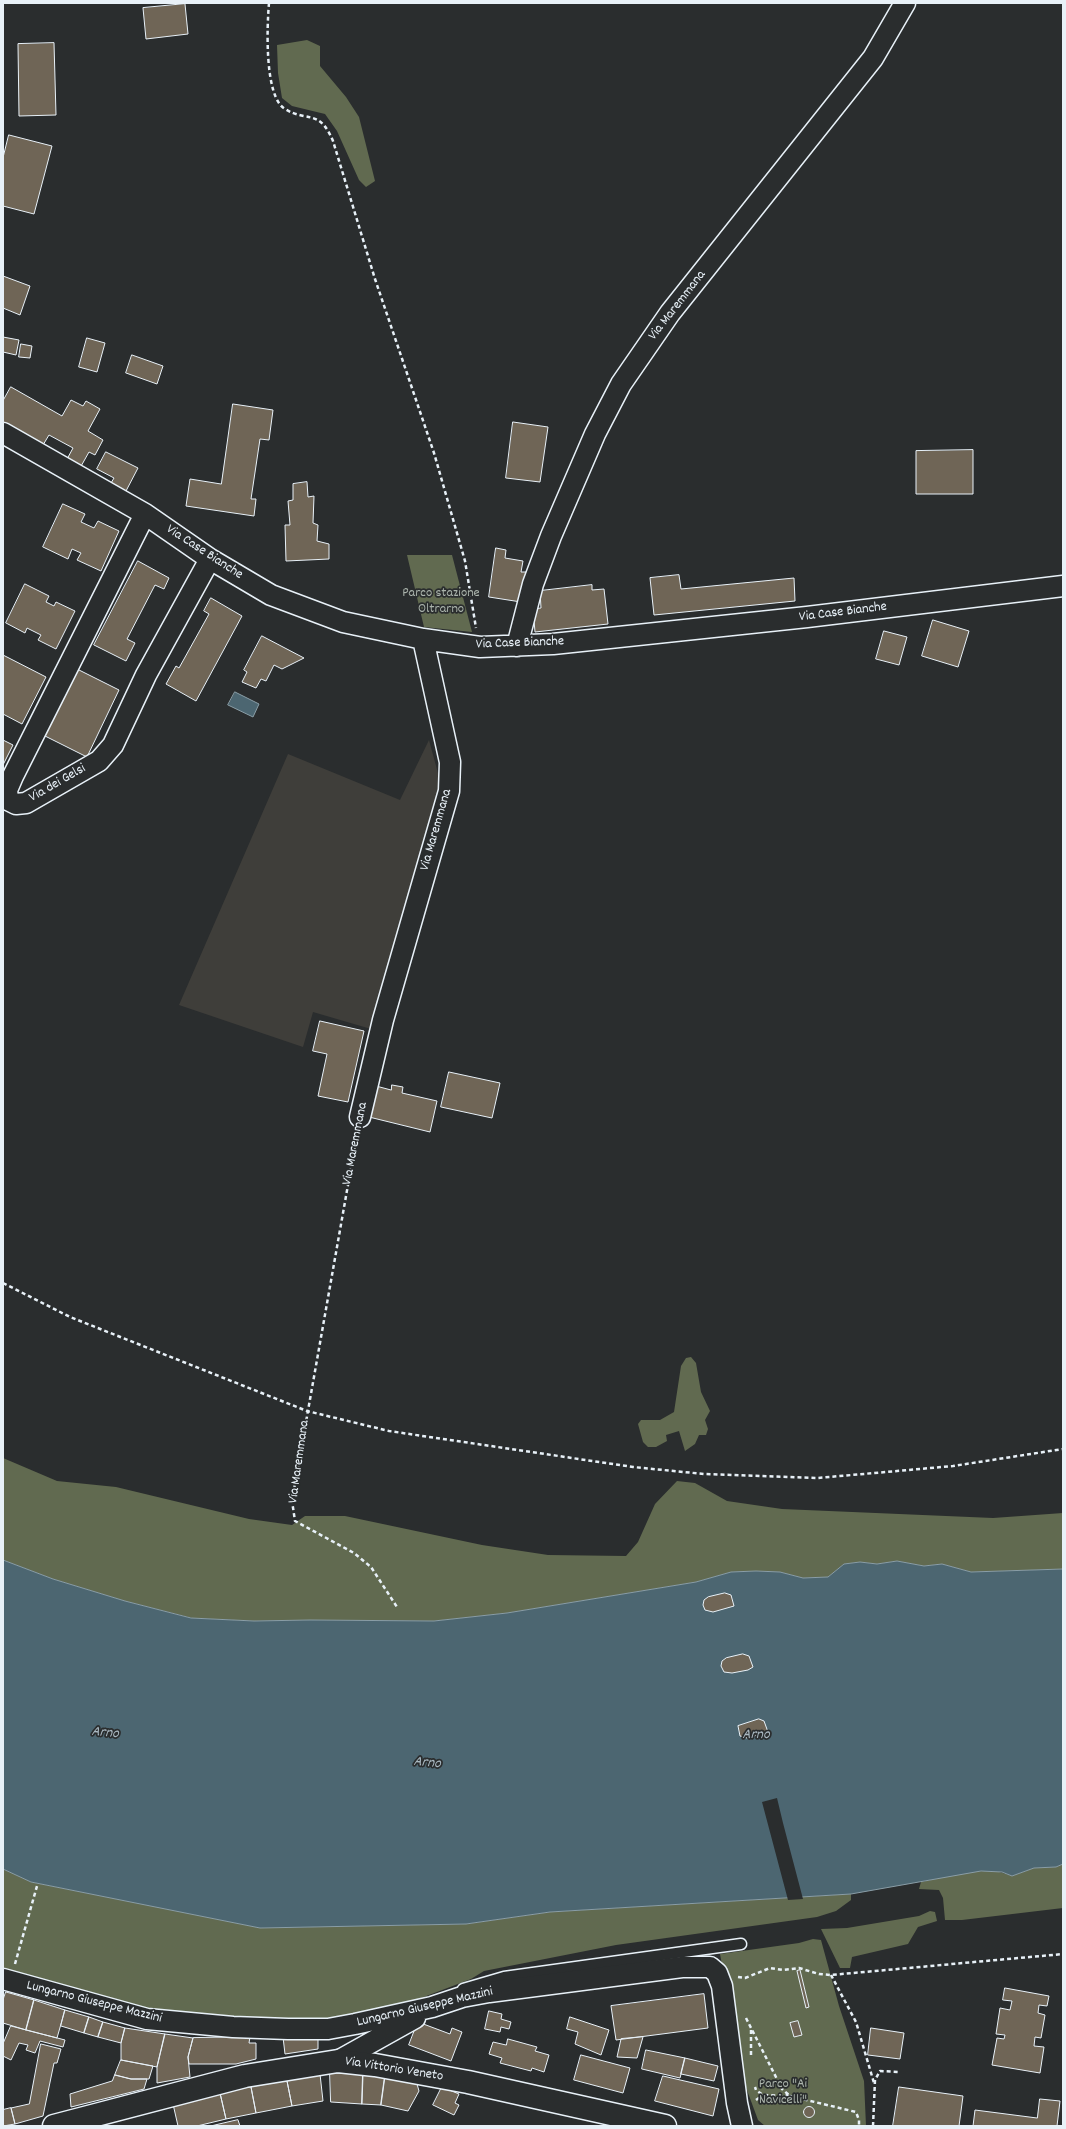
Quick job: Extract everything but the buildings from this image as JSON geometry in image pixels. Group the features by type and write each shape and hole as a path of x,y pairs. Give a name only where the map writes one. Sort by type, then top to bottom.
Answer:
{"street":[{"name":"Via Maremmana","path":"517,646 533,584 551,536 595,434 621,384 670,313 873,58 905,3"},
{"name":"Via Case Bianche","path":"3,433 145,514 210,559 271,595 297,606 363,628 424,639 480,647 517,646 684,631 1063,586"},
{"name":"Via dei Gelsi","path":"145,514 13,776 7,790 8,800 16,804 26,803 99,761 112,745 146,675 210,559"},
{"name":"Via Maremmana","path":"360,1117 382,1020 446,809 449,791 450,762 424,639"},
{"name":"Lungarno Giuseppe Mazzini","path":"7,1980 147,2020 233,2027 328,2029 376,2020 432,2007 462,1997 489,1992 682,1967 710,1967 717,1973"},
{"path":"717,1973 722,1986 736,2103 742,2126"},
{"path":"338,2061 432,2007"},
{"name":"Via Vittorio Veneto","path":"54,2126 246,2076 338,2061 376,2065 468,2082 665,2126"}],"lane":[{"path":"432,2007 466,1987 504,1977 741,1944"}],"path":[{"path":"269,3 270,71 273,88 277,99 284,108 317,119 324,124 333,141 376,279 434,453 465,562 480,647"},
{"name":"Via Maremmana","path":"360,1117 306,1411 292,1501 295,1521 354,1553 371,1567 397,1607"},
{"path":"3,1283 70,1317 306,1411 389,1431 633,1467 704,1474 818,1478 953,1466 1063,1449"},
{"path":"7,1980 37,1886"},
{"path":"717,1973 726,1979 745,1978 770,1968 783,1970 799,1968 819,1974 831,1975 1063,1954"},
{"path":"831,1975 856,2022 874,2083 873,2126"},
{"path":"744,2015 782,2088 790,2096"},
{"path":"750,2063 751,2029"},
{"path":"874,2083 880,2070 898,2072"},
{"path":"754,2084 756,2090 763,2095 790,2096 856,2112 859,2120 859,2126"}],"shaded area":[{"path":"429,740 439,777 440,796 371,1029 313,1012 303,1047 179,1005 288,754 400,800"}],"green space":[{"path":"307,40 320,46 320,66 346,97 359,117 375,181 366,187 359,180 337,131 325,114 292,106 282,98 278,73 277,45"},
{"name":"Parco stazione Oltrarno","path":"407,555 452,555 472,632 424,627"},
{"path":"691,1357 696,1363 701,1392 710,1411 705,1420 708,1429 706,1435 699,1435 695,1444 685,1451 679,1431 666,1435 667,1441 656,1447 648,1447 643,1442 638,1424 641,1420 660,1420 674,1412 681,1366 686,1358"},
{"path":"3,1458 57,1481 116,1487 249,1519 292,1525 305,1516 345,1516 482,1545 548,1555 626,1556 638,1542 655,1504 677,1481 695,1483 727,1501 782,1509 993,1518 1063,1513 1063,1569 971,1572 942,1564 924,1566 897,1561 877,1564 860,1562 844,1564 828,1577 803,1578 780,1572 731,1572 696,1582 507,1613 434,1621 254,1621 192,1618 125,1601 53,1579 3,1560"},
{"path":"1063,1864 1063,1908 962,1920 945,1920 943,1898 939,1890 919,1889 921,1882 966,1873 990,1871 1012,1876 1034,1868 1056,1867"},
{"path":"3,1869 31,1882 261,1928 466,1924 550,1912 851,1894 851,1900 836,1911 817,1917 616,1945 484,1971 471,1979 387,2011 322,2021 228,2020 147,2010 3,1969"},
{"path":"930,1911 935,1912 937,1921 918,1927 908,1944 852,1957 850,1968 840,1968 821,1929 847,1928 919,1916"},
{"name":"Parco \"Ai Navicelli\"","path":"813,1939 821,1940 839,2006 864,2081 866,2126 765,2126 758,2120 744,2082 720,1954 799,1943"}],"water":[{"path":"235,692 259,704 253,717 228,705"},
{"name":"Arno","path":"3,1560 53,1579 125,1601 191,1618 254,1621 434,1621 507,1613 696,1582 731,1572 780,1572 803,1578 828,1577 844,1564 860,1562 877,1564 897,1561 924,1566 942,1564 971,1572 1063,1569 1063,1864 1056,1867 1034,1868 1012,1876 1002,1872 981,1871 851,1894 550,1912 466,1924 260,1928 31,1882 3,1869"}],"pier":[{"path":"777,1798 803,1899 788,1900 762,1802"}]}
